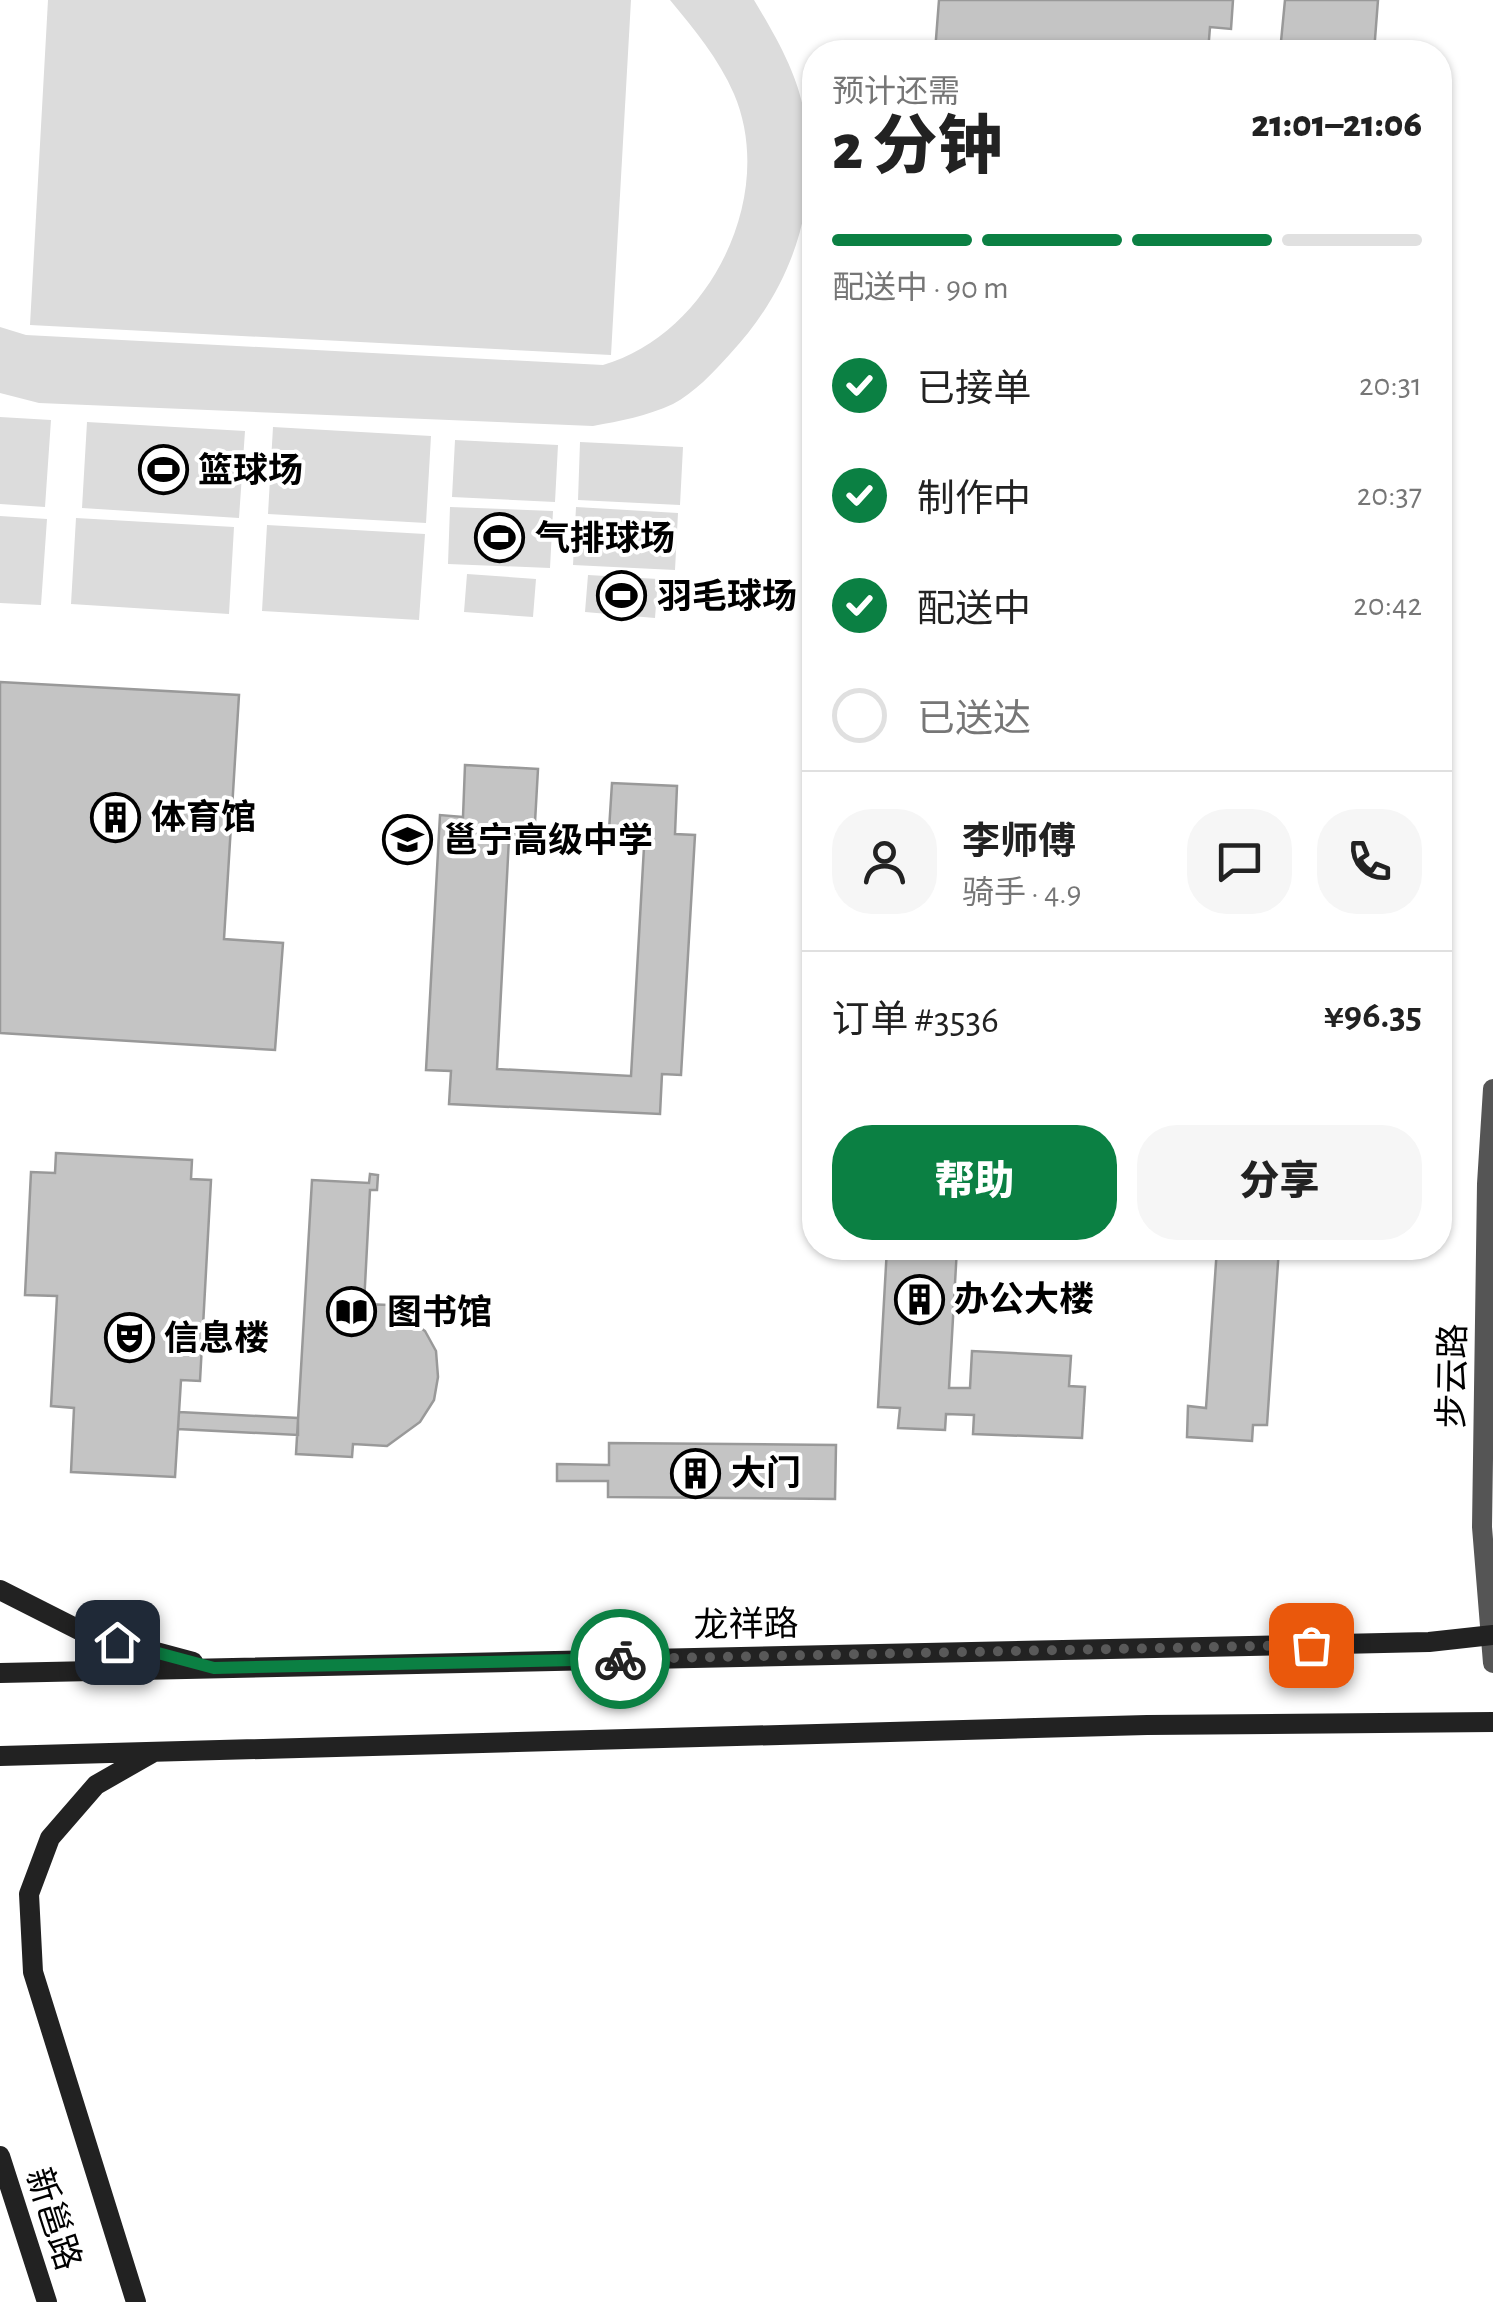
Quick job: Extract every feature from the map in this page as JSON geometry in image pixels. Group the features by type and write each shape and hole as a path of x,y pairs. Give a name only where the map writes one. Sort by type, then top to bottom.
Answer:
{"main road":[{"path":"0,1590 84,1633 214,1668"},
{"name":"龙祥路","path":"0,1673 1428,1642 1493,1635"},
{"path":"0,1756 1148,1725 1493,1722"},
{"path":"136,2302 34,1972 28,1894 50,1838 96,1785 154,1752"},
{"name":"新邕路","path":"0,2156 47,2302"}],"street":[{"name":"步云路","path":"1493,1089 1486,1203 1482,1527 1493,1663"}],"shaded area":[{"path":"48,0 631,0 611,355 30,325"},
{"path":"670,0 754,0 778,42 802,105 802,222 784,274 751,329 710,375 681,399 643,415 593,426 39,403 0,393 0,327 26,335 603,365 641,349 674,324 702,293 724,257 740,217 747,176 745,134 728,81"},
{"path":"0,417 51,420 45,507 0,504"},
{"name":"篮球场","path":"87,422 245,431 239,518 82,508"},
{"path":"273,427 431,436 426,523 268,514"},
{"path":"455,440 558,445 555,502 452,497"},
{"path":"580,442 683,447 680,505 578,500"},
{"name":"气排球场","path":"450,507 553,511 550,568 448,564"},
{"path":"576,507 678,513 675,570 573,565"},
{"path":"0,516 47,519 41,605 0,603"},
{"path":"76,518 234,527 229,614 71,604"},
{"path":"267,525 425,534 419,620 262,611"},
{"path":"467,574 536,579 533,617 464,612"},
{"name":"羽毛球场","path":"588,575 658,579 655,618 585,612"}],"building":[{"path":"939,0 1233,0 1231,29 1210,27 1209,40 936,40"},
{"path":"1285,0 1378,0 1375,40 1281,40"},
{"name":"体育馆","path":"0,682 239,695 224,939 283,943 275,1050 0,1033"},
{"path":"465,765 538,769 534,840 509,838 497,1069 631,1076 644,847 608,846 612,783 677,786 675,834 695,835 681,1075 662,1074 660,1114 449,1104 451,1071 426,1070 440,815 463,817"},
{"name":"信息楼","path":"56,1153 192,1160 191,1179 211,1180 200,1381 181,1380 175,1477 71,1472 74,1408 51,1406 57,1296 25,1295 31,1172 55,1173"},
{"name":"图书馆","path":"370,1174 378,1175 377,1190 370,1190 364,1304 389,1305 425,1331 436,1351 438,1377 434,1400 420,1422 387,1446 353,1444 352,1457 296,1454 312,1180 369,1183"},
{"name":"办公大楼","path":"886,1260 956,1260 949,1388 970,1388 972,1351 1071,1356 1069,1386 1085,1387 1082,1438 973,1434 974,1415 946,1414 945,1430 898,1428 900,1408 878,1407"},
{"path":"1216,1260 1278,1260 1267,1425 1253,1425 1252,1441 1187,1437 1188,1406 1206,1408"},
{"path":"179,1412 298,1418 298,1435 178,1429"},
{"name":"大门","path":"609,1443 836,1445 835,1499 608,1497 608,1481 557,1481 557,1464 609,1465"}],"way so far":[{"path":"620,1659 1311,1645"}],"place":[{"name":"篮球场","path":"163,470"},
{"name":"气排球场","path":"500,538"},
{"name":"羽毛球场","path":"622,596"},
{"name":"体育馆","path":"116,817"},
{"name":"邕宁高级中学","path":"408,840"},
{"name":"办公大楼","path":"919,1299"},
{"name":"图书馆","path":"352,1312"},
{"name":"信息楼","path":"129,1338"},
{"name":"大门","path":"696,1473"}],"route":[{"path":"117,1642 214,1668 620,1659"}]}
